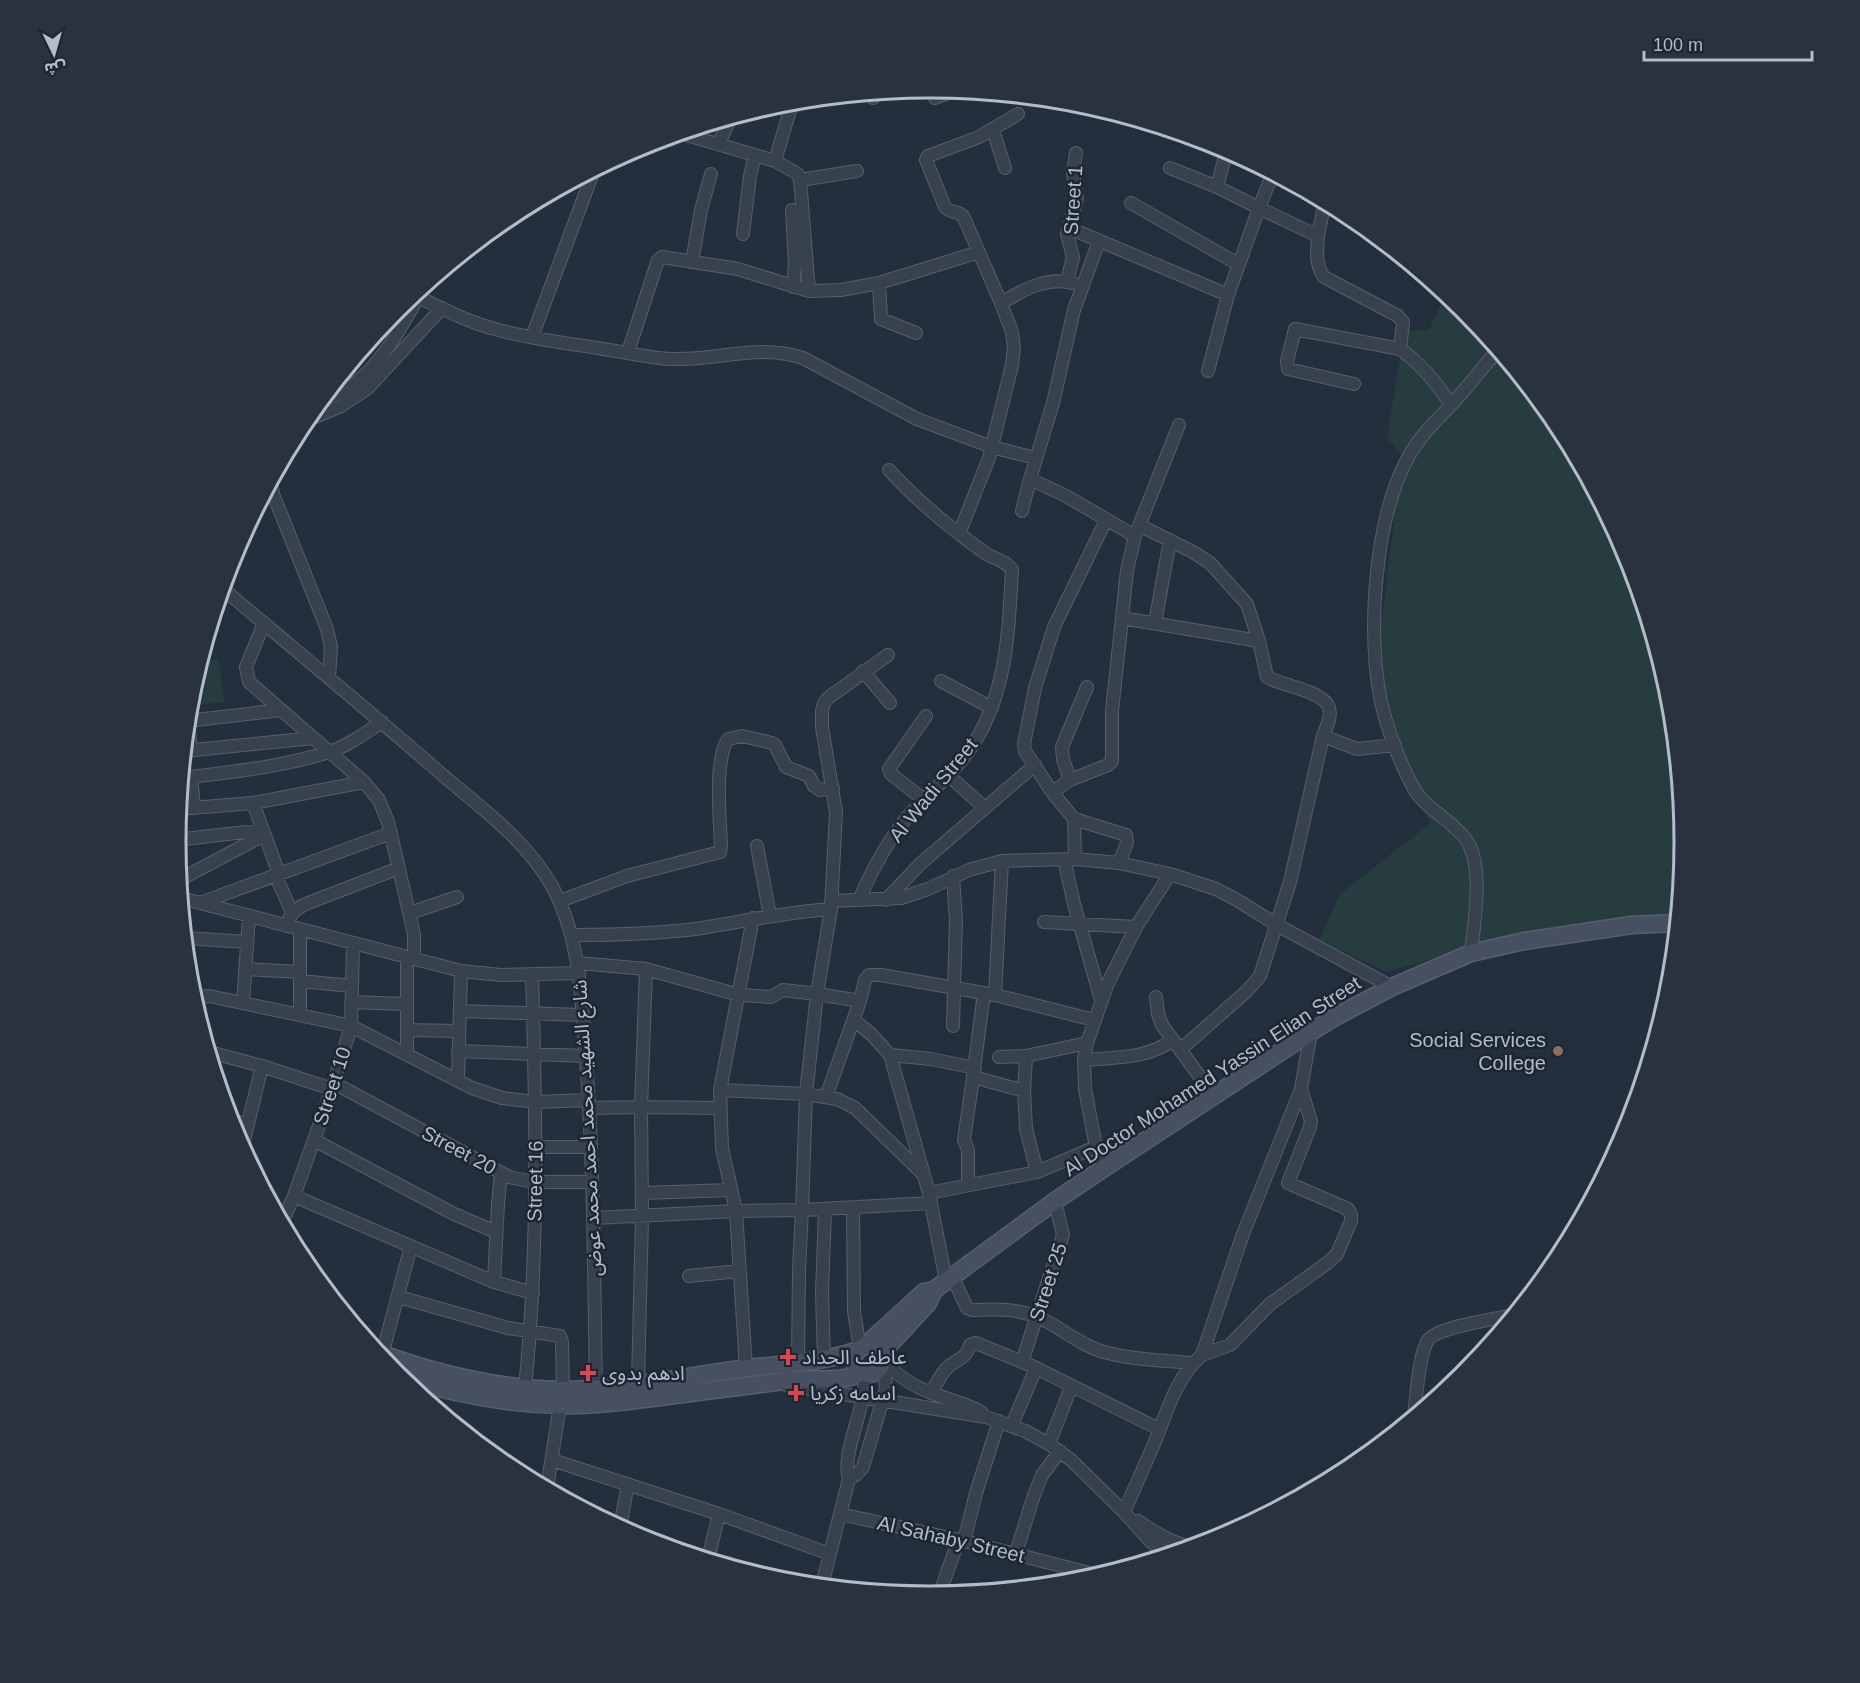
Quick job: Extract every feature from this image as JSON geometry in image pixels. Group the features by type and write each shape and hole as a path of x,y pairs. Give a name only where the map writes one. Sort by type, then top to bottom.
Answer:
{"main road":[{"name":"Al Doctor Mohamed Yassin Elian Street","path":"861,1349 924,1292 944,1282 1055,1201 1311,1032 1392,987 1471,953 1551,936 1632,925 1669,924"},
{"name":"Al Doctor Mohamed Yassin Elian Street","path":"881,1360 944,1282"},
{"path":"395,1358 488,1383 525,1388 562,1397 614,1402 812,1378 846,1378 863,1372 872,1373 881,1360 875,1347 824,1358 596,1388 562,1397 522,1403 483,1398 421,1384"},
{"path":"861,1349 855,1362 863,1372"}],"street":[{"path":"775,161 790,111"},
{"path":"889,470 909,492 959,534 992,447 1014,357 1012,332 1002,303 963,216 945,207 926,160 928,156 993,130 1018,114"},
{"path":"719,143 727,126"},
{"path":"993,130 1005,168"},
{"path":"693,136 755,154 795,171 800,180 809,291"},
{"name":"Street 1","path":"1067,281 1073,257 1067,234 1077,199 1073,173 1076,153"},
{"path":"743,234 755,154"},
{"path":"1216,186 1224,158"},
{"path":"1170,168 1216,186 1318,236"},
{"path":"800,180 857,171"},
{"path":"692,262 701,210 711,174"},
{"path":"532,338 590,180"},
{"path":"1209,371 1238,264 1270,180"},
{"path":"1131,203 1238,264"},
{"path":"792,210 795,265 793,287"},
{"path":"1323,210 1318,236 1317,257 1320,272 1324,277 1398,316 1403,322 1400,349"},
{"path":"1081,233 1228,296"},
{"path":"1022,511 1035,458 1053,403 1065,344 1099,241"},
{"path":"628,352 658,260 662,257 738,269 809,291 841,290 879,283 980,252"},
{"path":"1002,303 1021,292 1054,280 1067,281 1082,287"},
{"path":"879,283 881,319 916,333"},
{"path":"422,298 493,329 532,338 659,358 680,359 756,352 788,353 803,358 917,419 992,447 1035,458"},
{"path":"321,415 341,406 367,389 442,308"},
{"path":"336,395 364,376 403,326 410,309"},
{"path":"1354,384 1288,369 1287,361 1295,329 1400,349 1413,358 1438,385 1451,405"},
{"path":"1471,953 1476,898 1474,856 1467,841 1414,790 1395,746 1382,703 1375,652 1378,568 1382,531 1399,475 1410,454 1422,434 1451,405 1493,356"},
{"path":"1052,792 1070,780 1108,765 1113,758 1112,711 1127,570 1137,530 1179,425"},
{"path":"1030,479 1066,496 1106,520 1170,540 1210,563 1246,604 1259,641 1267,677 1319,696 1326,701 1330,716 1323,736 1290,882 1256,983 1177,1045 1147,1054 1084,1060"},
{"path":"273,494 327,629 331,647 329,678"},
{"path":"1106,520 1071,589 1044,655 1024,744 1025,751 1052,792 1074,819 1126,835 1127,843 1119,863"},
{"name":"Al Wadi Street","path":"859,900 894,834 948,775 975,741 992,708 1002,676 1009,630 1012,570 1006,563 992,558 959,534"},
{"path":"1155,623 1170,540"},
{"name":"شارع الشهيد محمد احمد محمد عوض","path":"228,593 519,841 542,870 560,901 572,935 578,968 586,1056 594,1218 596,1388"},
{"path":"1122,618 1259,641"},
{"path":"264,623 246,672 252,686 364,782 379,800 391,833 415,941 410,959 407,1054"},
{"path":"798,1361 806,1094 817,994 831,905 836,812 822,727 822,711 828,698 888,655"},
{"path":"863,672 890,702"},
{"path":"941,681 992,708"},
{"path":"1070,780 1063,759 1062,747 1087,687"},
{"path":"196,720 281,711"},
{"path":"924,800 891,774 889,769 926,716"},
{"path":"189,777 280,763 330,752 348,744 382,722"},
{"path":"560,901 627,876 720,852 718,802 724,745 728,739 742,736 772,743 786,766 809,776 816,788 820,790 833,788"},
{"path":"1323,736 1357,749 1395,746"},
{"path":"191,751 313,738"},
{"path":"886,900 920,864 1035,765"},
{"path":"948,775 985,808"},
{"path":"187,808 253,803 364,782"},
{"path":"189,785 194,808"},
{"path":"253,803 292,913"},
{"path":"1074,819 1070,859 1074,904 1101,1001"},
{"path":"186,839 264,832"},
{"path":"187,875 264,832"},
{"path":"200,903 391,833"},
{"path":"757,846 770,916"},
{"path":"572,935 651,934 702,928 859,900 886,900 915,895 953,876 1002,861 1070,859 1119,863 1170,874 1204,885 1238,900 1277,925 1392,987"},
{"path":"968,1185 968,1150 965,1133 989,994 1002,861"},
{"path":"286,926 292,913 303,905 399,868"},
{"path":"1104,1168 1096,1147 1086,1089 1084,1060 1087,1043 1101,1001 1136,927 1170,874"},
{"path":"953,876 956,920 953,1026"},
{"path":"410,913 457,897"},
{"path":"189,900 460,971 491,975 532,975 578,968 646,969 739,995 771,997 783,990 860,1001"},
{"path":"243,1003 249,917"},
{"path":"746,1368 736,1211 722,1148 719,1108 720,1090 753,918"},
{"path":"1044,922 1136,927"},
{"path":"300,930 300,1015"},
{"path":"192,938 247,942"},
{"name":"Street 10","path":"286,1213 333,1086 351,1026 353,944"},
{"path":"245,969 352,986"},
{"path":"638,1383 642,1216 641,1066 646,969"},
{"path":"458,1080 460,971"},
{"name":"Street 16","path":"525,1388 533,1293 536,1102 532,975"},
{"path":"826,1097 868,975 989,994 1094,1020"},
{"path":"1156,997 1160,1020 1214,1096"},
{"path":"203,1000 243,1003 351,1026 486,1094 502,1098 641,1107 719,1108"},
{"path":"351,1002 407,1004"},
{"path":"460,1011 582,1015"},
{"path":"854,1020 890,1055 930,1198 944,1282 967,1308 1012,1310 1037,1317 1088,1346 1104,1352 1191,1364"},
{"path":"407,1030 459,1031"},
{"path":"1202,1355 1243,1234 1301,1089 1311,1032"},
{"path":"999,1057 1026,1056 1087,1043"},
{"path":"458,1051 586,1056"},
{"name":"Street 20","path":"217,1054 333,1086 518,1180 592,1182"},
{"path":"890,1055 931,1059 1024,1091"},
{"path":"1026,1056 1024,1091 1026,1129 1037,1172"},
{"path":"246,1132 262,1066"},
{"path":"1288,1183 1311,1121 1301,1089"},
{"path":"720,1090 806,1094 846,1102 924,1175"},
{"path":"241,1122 248,1124"},
{"path":"314,1140 454,1214 496,1232"},
{"path":"535,1147 591,1147"},
{"path":"594,1218 736,1211 854,1209 930,1198 968,1185 1037,1172 1096,1147"},
{"path":"494,1282 501,1173"},
{"path":"1124,1512 1159,1429 1191,1364 1202,1355 1230,1345 1270,1304 1337,1254 1351,1221 1348,1209 1267,1175"},
{"path":"642,1192 731,1190"},
{"path":"294,1196 494,1282 533,1293"},
{"name":"Street 25","path":"1022,1362 1063,1234 1055,1201"},
{"path":"854,1209 854,1311 861,1349"},
{"path":"824,1358 822,1293 825,1210"},
{"path":"384,1346 399,1297 411,1245"},
{"path":"689,1276 739,1271"},
{"path":"399,1297 530,1333 560,1336 562,1342 562,1397 548,1480"},
{"path":"1416,1405 1423,1353 1429,1338 1442,1331 1501,1318"},
{"path":"931,1393 945,1370 967,1354 970,1345 975,1343 1036,1368 1159,1429"},
{"path":"881,1360 901,1378 931,1393 969,1406 986,1417"},
{"path":"849,1479 863,1467 883,1400 886,1379 881,1360"},
{"path":"1012,1425 1036,1368"},
{"path":"824,1577 849,1479 847,1463 865,1386 863,1372"},
{"path":"770,1383 986,1417 1012,1425 1060,1451 1160,1549"},
{"path":"1049,1444 1071,1386"},
{"path":"944,1585 961,1540 999,1420"},
{"path":"1016,1553 1042,1475 1060,1451"},
{"path":"552,1460 718,1514 830,1554"},
{"path":"622,1518 628,1484"},
{"path":"1124,1512 1176,1543"},
{"path":"710,1552 718,1514"},
{"name":"Al Sahaby Street","path":"840,1514 1083,1569"}],"green space":[{"path":"1442,302 1489,351 1549,428 1597,512 1617,557 1635,602 1649,649 1668,744 1674,842 1672,890 1670,915 1578,925 1463,950 1387,972 1319,940 1340,894 1431,823 1415,797 1378,684 1382,619 1396,503 1409,463 1387,438 1399,362 1409,331 1429,330"},
{"path":"219,659 224,702 199,705 200,696 208,661"}],"place":[{"name":"Social Services College","path":"1558,1051"},
{"name":"عاطف الحداد","path":"788,1357"},
{"name":"ادهم بدوى","path":"588,1373"},
{"name":"اسامه زكريا","path":"796,1393"}]}
